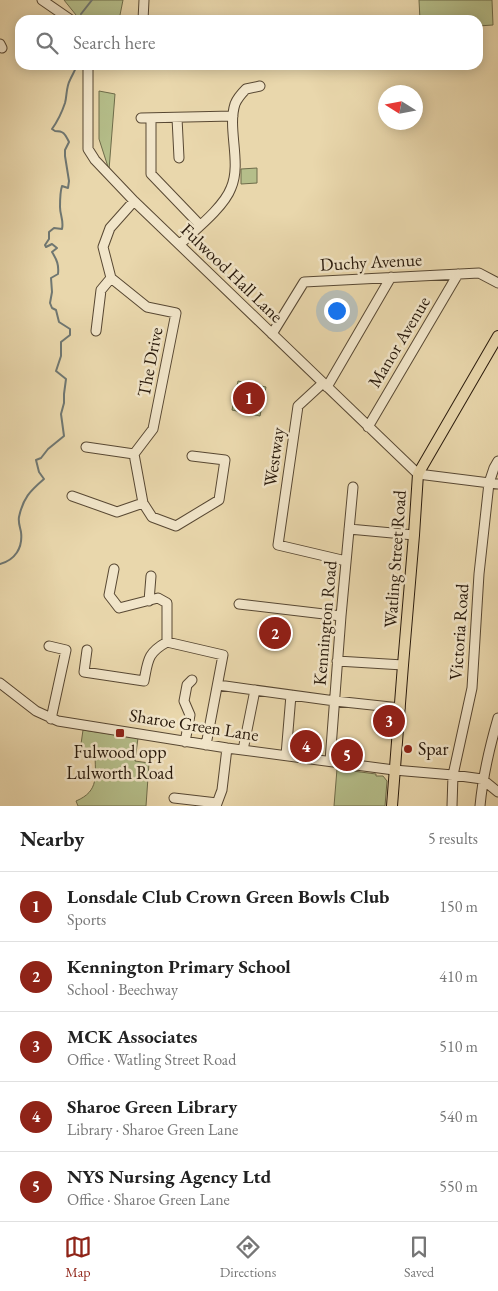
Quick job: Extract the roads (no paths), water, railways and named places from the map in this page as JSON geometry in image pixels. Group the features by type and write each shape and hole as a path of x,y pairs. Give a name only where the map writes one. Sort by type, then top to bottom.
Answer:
{"main road":[{"name":"Watling Street Road","path":"392,806 418,474 498,336"}],"street":[{"path":"42,0 65,15"},
{"path":"143,15 144,0"},
{"name":"Fulwood Hall Lane","path":"88,70 88,149 95,160 134,201 418,474"},
{"path":"180,244 226,199 235,174 233,116 235,103 246,89 260,86"},
{"path":"200,225 150,174 146,118 233,116"},
{"path":"177,118 178,158"},
{"path":"96,331 101,290 111,278 103,247 110,228 134,201"},
{"name":"Duchy Avenue","path":"272,334 304,282 479,273 498,283"},
{"name":"Manor Avenue","path":"368,427 458,274"},
{"name":"Westway","path":"346,561 278,545 298,406 325,385 391,277"},
{"name":"The Drive","path":"111,278 147,307 176,313 153,429 134,454"},
{"path":"86,447 134,454 143,503 152,517 176,526 219,500 225,460 192,456"},
{"name":"Victoria Road","path":"452,806 453,775 472,688 479,574 494,483 494,468 498,461"},
{"path":"418,474 494,483"},
{"name":"Kennington Road","path":"330,761 353,487"},
{"path":"72,496 117,512 143,503"},
{"path":"349,529 414,535"},
{"path":"114,569 109,595 119,608 158,598 167,603 167,642"},
{"path":"149,601 151,576"},
{"path":"239,604 341,616"},
{"path":"87,650 84,672 144,682 149,656 157,647 167,642 223,655 206,745"},
{"path":"49,646 66,650 51,718"},
{"path":"337,660 402,665"},
{"path":"185,742 190,715 184,701 187,685 192,680"},
{"name":"Sharoe Green Lane","path":"0,682 36,711 66,722 227,748 482,780"},
{"path":"218,685 400,708"},
{"path":"243,750 255,690"},
{"path":"286,755 291,695"},
{"path":"480,806 482,780 488,750 498,718"},
{"path":"174,798 216,804 222,790 227,748"},
{"path":"482,780 498,792"}],"waterway":[{"path":"81,14 92,0"},
{"path":"0,564 10,560 17,552 21,543 19,524 21,510 31,491 44,479 39,472 36,460 41,458 48,449 64,436 61,414 66,379 56,371 61,356 61,342 70,335 70,329 59,322 56,310 52,308 50,303 52,292 51,278 58,274 57,263 52,252 57,248 52,244 46,247 45,245 49,239 49,232 54,228 62,229 60,196 62,186 68,188 69,181 65,150 69,142 64,134 52,129 64,106 67,89 75,70"}],"place":[{"name":"Lonsdale Club Crown Green Bowls Club","path":"249,398"},
{"name":"Kennington Primary School","path":"275,633"},
{"name":"MCK Associates","path":"389,721"},
{"name":"Fulwood opp Lulworth Road","path":"120,733"},
{"name":"Sharoe Green Library","path":"306,746"},
{"name":"Spar","path":"408,749"},
{"name":"NYS Nursing Agency Ltd","path":"347,755"}]}
